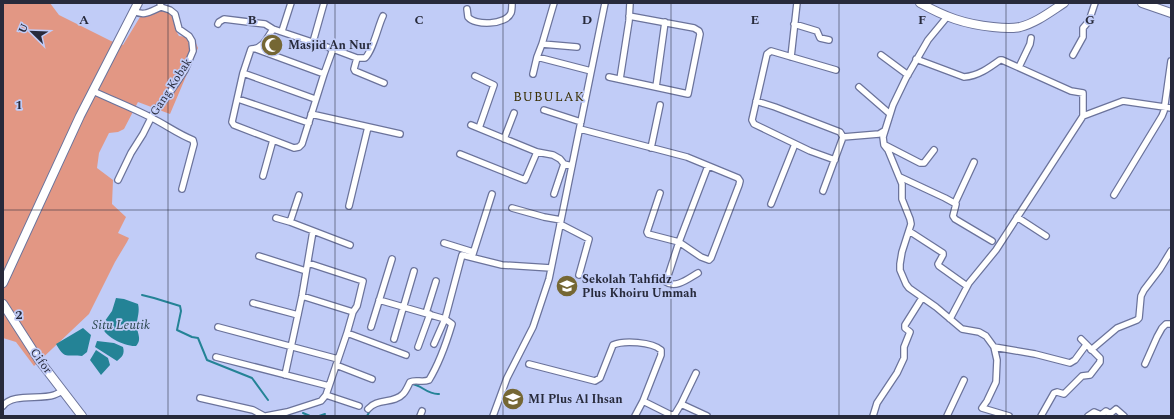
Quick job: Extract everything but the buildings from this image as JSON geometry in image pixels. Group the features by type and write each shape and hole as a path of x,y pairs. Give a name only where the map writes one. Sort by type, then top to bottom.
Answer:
{"street":[{"path":"3,283 80,116 138,3"},
{"path":"282,31 291,3"},
{"path":"313,42 324,3"},
{"path":"467,9 468,17 473,21 500,22 506,19 511,13 512,3"},
{"path":"533,74 554,3"},
{"path":"493,416 507,378 533,327 544,297 561,222 605,4 598,3"},
{"path":"620,79 630,16 630,3"},
{"path":"791,57 797,3"},
{"path":"920,3 946,17 976,25 1013,28 1029,24 1064,3"},
{"path":"1073,55 1083,37 1083,28 1088,21 1095,3"},
{"path":"1142,3 1171,12"},
{"path":"134,11 146,14 160,5"},
{"name":"Gang Kobak","path":"118,180 130,153 143,134 154,112 166,98 185,70 194,48 189,36 179,29 175,14 160,5"},
{"path":"218,24 224,19 265,24 273,29 357,58 366,58 369,55 383,16"},
{"path":"609,77 688,94 700,34 699,30 630,16"},
{"path":"946,17 928,40 916,59 890,114 884,131 884,145 888,150 900,177 902,184 902,199 911,224 901,256 900,270 908,288 950,318 962,329 979,332 986,336 994,348 997,360 996,382 982,408 1008,416"},
{"path":"656,87 665,22"},
{"path":"794,24 817,30 820,38 829,40"},
{"path":"273,29 260,48 251,49 243,73 232,124 294,148 299,147 302,144 315,99 333,49"},
{"path":"1019,67 1030,44 1031,38"},
{"path":"542,44 577,48"},
{"path":"256,49 324,74"},
{"path":"835,160 795,144 754,124 752,120 768,52 771,51 836,70"},
{"path":"881,55 908,75"},
{"path":"537,57 591,71"},
{"path":"357,58 354,69 355,71 384,83"},
{"path":"916,59 964,77 982,72 1002,60 1070,91 1083,93 1083,116 996,250 967,286 950,318"},
{"path":"1114,195 1147,139 1168,108 1171,61"},
{"path":"243,73 315,99"},
{"path":"475,76 494,85 479,128"},
{"path":"859,87 890,114"},
{"path":"93,91 151,117 194,142 182,188"},
{"path":"238,99 309,122"},
{"path":"756,101 840,132 843,137"},
{"path":"1083,116 1123,101 1168,108"},
{"path":"651,148 660,105"},
{"path":"544,110 581,122"},
{"path":"504,139 514,113"},
{"path":"311,114 400,134"},
{"path":"471,125 537,152 553,155 560,159 564,164 572,166"},
{"path":"349,206 368,127"},
{"path":"580,129 693,160 738,178 740,181 709,260 701,257 679,242 648,234 647,232 660,193"},
{"path":"843,137 879,134 884,131"},
{"path":"823,191 843,137"},
{"path":"263,176 273,140"},
{"path":"771,204 795,144"},
{"path":"884,145 920,163 924,163 934,150"},
{"path":"460,154 525,180 537,152"},
{"path":"974,162 955,204 956,207 953,216 955,219 992,241"},
{"path":"554,194 564,164"},
{"path":"698,273 679,283 671,284 666,282 679,242 708,166"},
{"path":"900,177 955,204"},
{"path":"290,222 298,194"},
{"path":"472,255 492,194"},
{"path":"512,208 561,222 589,239 579,275"},
{"path":"1017,217 1046,236"},
{"path":"276,218 350,245"},
{"path":"285,375 302,296 313,231"},
{"path":"909,231 943,253 938,264 939,266 967,286"},
{"path":"444,243 488,262 510,266 551,268"},
{"path":"994,348 1035,354 1070,363 1073,362 1089,348 1117,328 1139,318 1141,296 1171,250"},
{"path":"434,344 444,319 461,258 463,255 472,255"},
{"path":"259,256 306,271"},
{"path":"371,327 392,259"},
{"path":"200,398 253,410 265,416 286,414 321,401 326,395 354,312 358,306 363,281 308,263"},
{"path":"394,338 414,271"},
{"path":"418,346 436,281"},
{"path":"302,296 354,312"},
{"path":"873,416 877,403 897,373 904,358 904,347 910,332 905,325 922,298"},
{"path":"368,409 378,402 386,402 399,397 404,393 410,382 423,382 429,380 442,357 452,324 444,319 428,313 379,300"},
{"path":"253,303 298,315"},
{"name":"Cifor","path":"3,304 39,360 82,416"},
{"path":"1145,364 1160,331 1166,324 1171,324"},
{"path":"218,327 292,346 337,362 372,379"},
{"path":"347,333 406,355"},
{"path":"1041,416 1055,392 1064,394 1082,376 1090,375 1101,360 1081,339"},
{"path":"529,364 595,381 600,378 613,345 618,342 635,342 657,346 661,350 661,355 643,401 635,416"},
{"path":"216,357 329,386"},
{"path":"643,401 671,415 676,414 696,373"},
{"path":"947,416 964,380"},
{"path":"3,406 10,400 50,396 63,390"},
{"path":"326,395 359,406"},
{"path":"681,404 707,416"},
{"path":"1088,416 1094,412 1101,415 1106,411 1110,414 1116,409 1124,416"}],"shaded area":[{"path":"3,3 50,3 59,15 111,41 123,45 140,17 163,9 170,11 176,19 175,28 179,36 193,39 198,48 170,114 138,102 124,129 118,132 109,133 99,153 97,168 113,180 112,204 126,217 118,233 129,238 115,262 89,314 34,366 16,342 3,338"}],"water":[{"name":"Situ Leutik","path":"116,298 138,304 139,310 137,327 139,341 136,346 126,345 115,340 103,329 102,325 112,311"},
{"path":"83,328 91,335 87,352 82,356 69,356 64,354 56,344"},
{"path":"97,341 114,343 123,347 123,355 117,361 95,347"},
{"path":"96,350 108,358 110,365 101,375 90,360"}],"waterway":[{"path":"142,295 180,306 181,311 177,330 192,337 198,338 207,360 252,378 268,400"},
{"path":"411,384 415,384 431,393 439,394"},
{"path":"367,416 371,409"},
{"path":"303,413 310,416"},
{"path":"319,416 325,414"}],"place":[{"name":"Masjid An Nur","path":"272,45"},
{"name":"Sekolah Tahfidz Plus Khoiru Ummah","path":"567,286"},
{"name":"MI Plus Al Ihsan","path":"513,399"}],"district":[{"name":"BUBULAK","path":"549,97"}]}
